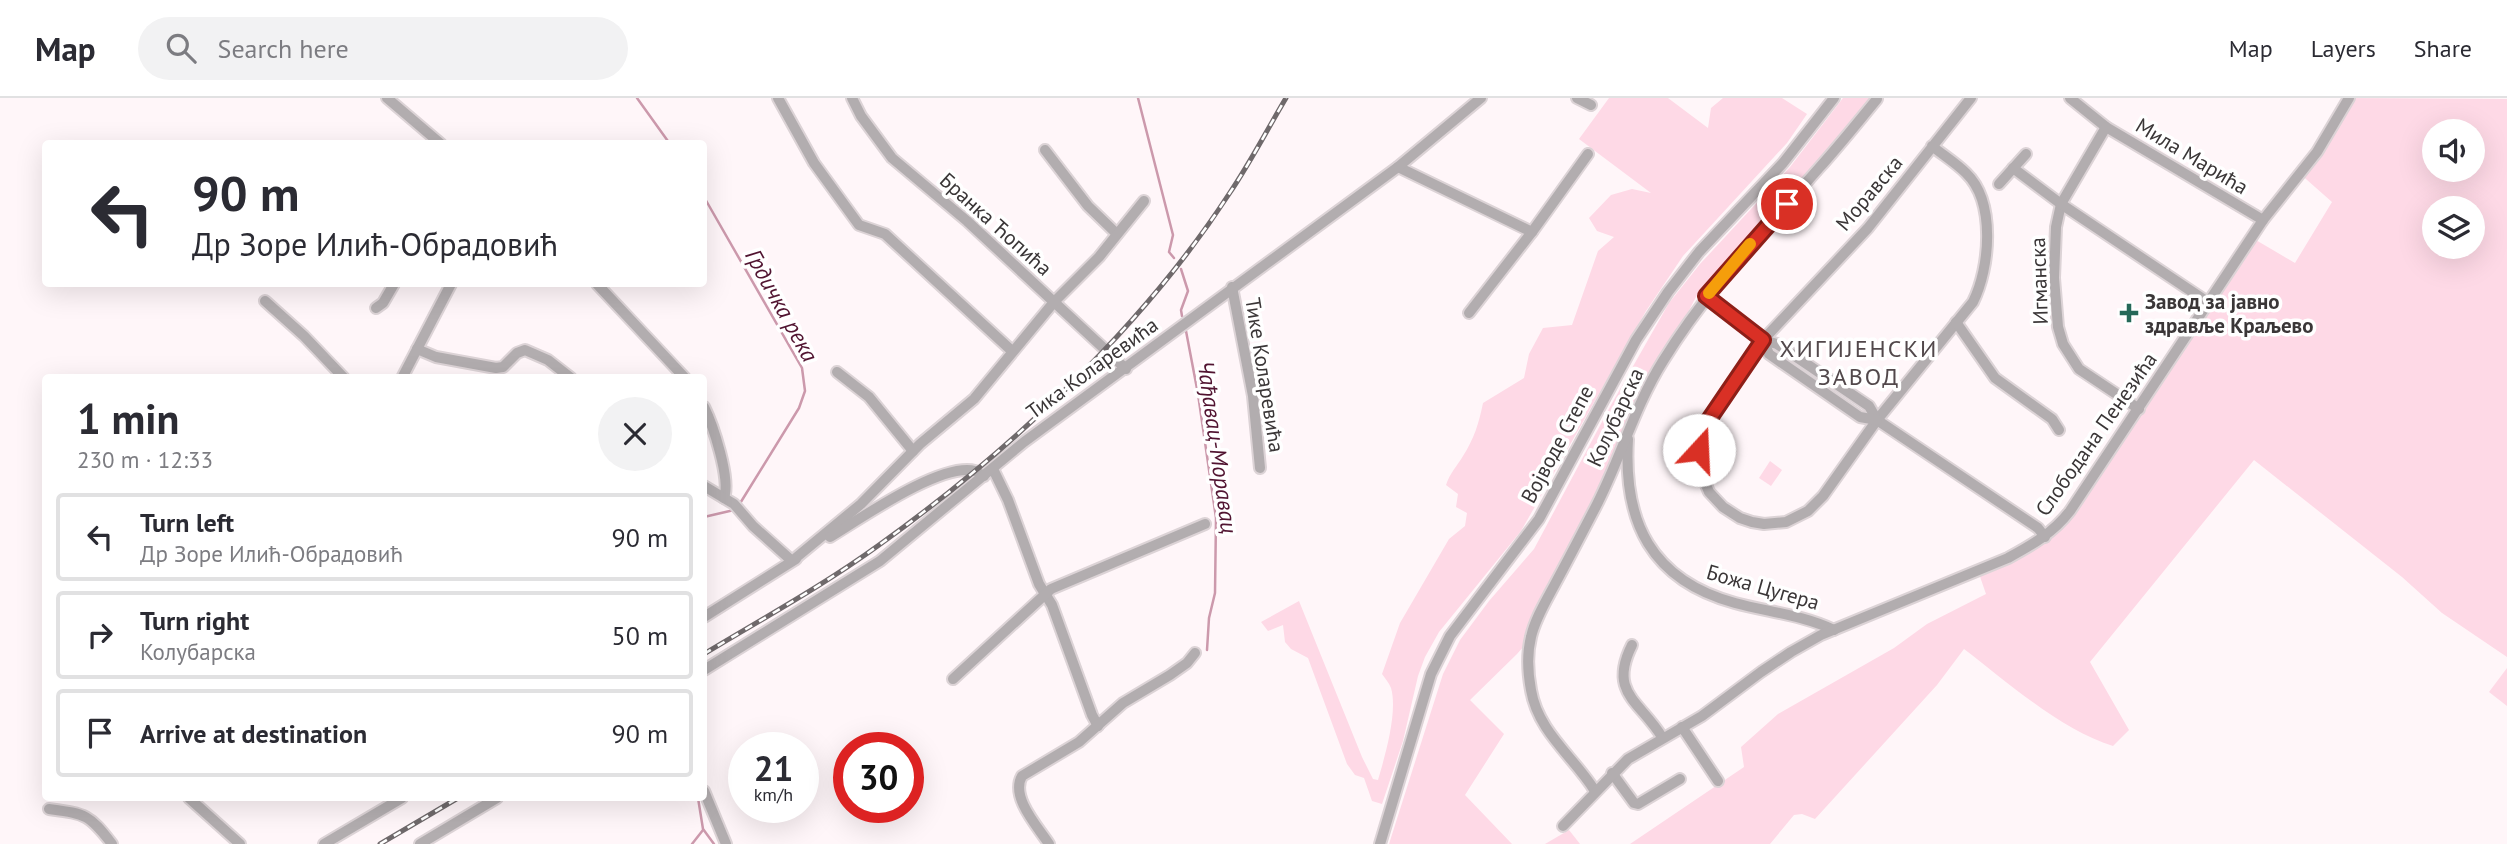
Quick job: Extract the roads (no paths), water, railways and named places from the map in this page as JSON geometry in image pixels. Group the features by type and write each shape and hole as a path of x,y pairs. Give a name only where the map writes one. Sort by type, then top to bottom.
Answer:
{"street":[{"path":"387,98 436,140"},
{"path":"778,98 814,163 859,225 885,234 1012,351"},
{"name":"Бранка Ћопића","path":"852,98 861,116 892,158 967,222 1126,369"},
{"name":"Тика Коларевића","path":"707,668 880,561 1024,442 1398,167 1481,98"},
{"path":"1577,98 1591,104"},
{"name":"Војводе Степе","path":"1380,841 1428,684 1450,636 1539,519 1636,340 1668,292 1699,252 1783,163 1834,98"},
{"name":"Моравска","path":"1932,146 1967,174 1982,199 1986,217 1986,252 1980,286 1973,302 1877,419 1823,496 1808,511 1786,522 1764,524 1740,518 1723,507 1709,492 1702,475 1699,450 1701,437 1710,418 1763,340 1868,228 1932,146 1971,98"},
{"name":"Мила Марића","path":"2070,98 2106,127 2263,220"},
{"name":"Слободана Пенезића","path":"1563,826 1628,759 1702,716 1760,671 1834,630 2008,558 2045,537 2070,512 2263,220 2317,152 2349,98"},
{"name":"Колубарска","path":"1595,791 1581,770 1560,749 1542,721 1531,692 1531,638 1542,609 1597,504 1662,363 1706,296 1742,252 1820,168 1877,99"},
{"name":"Игманска","path":"2106,127 2061,204 2056,227 2054,278 2058,327 2063,344 2079,369 2139,409"},
{"path":"1045,150 1088,206 1117,234"},
{"path":"1469,313 1588,154"},
{"path":"1999,184 2026,154"},
{"path":"1398,167 1532,232"},
{"path":"2013,168 2061,204 2209,303"},
{"path":"792,561 861,504 913,451 974,399 1054,302 1144,201"},
{"path":"376,308 383,303 392,287"},
{"path":"404,374 450,287"},
{"path":"600,287 681,374"},
{"name":"Тике Коларевића","path":"1232,287 1253,396 1260,468"},
{"path":"1706,296 1763,340 1769,354 1860,417 1877,419 2038,528 2045,537"},
{"path":"265,301 340,374"},
{"path":"1956,322 1996,378 2052,419 2059,430"},
{"path":"416,349 436,357 496,368 503,367 517,353 525,350 548,360 566,374"},
{"path":"837,372 869,397 913,451"},
{"path":"707,416 719,451 726,487 724,498"},
{"name":"Божа Цугера","path":"1629,430 1626,464 1637,527 1651,549 1676,576 1706,593 1731,602 1819,623 1834,630"},
{"path":"707,615 925,481 962,471 989,472 1008,500 1031,565 1098,726"},
{"path":"707,488 737,509 792,561"},
{"path":"953,679 1045,594 1089,571 1205,524"},
{"path":"1632,645 1622,668 1625,687 1662,737"},
{"path":"1049,844 1020,794 1019,780 1022,776 1079,743 1123,704 1187,663 1195,653"},
{"path":"1682,727 1718,781"},
{"path":"1612,773 1634,803 1638,804 1680,779"},
{"path":"707,798 726,844"},
{"path":"192,801 240,844"},
{"path":"324,844 397,801"},
{"path":"420,844 493,801"},
{"path":"50,809 73,812 92,819 111,844"}],"waterway":[{"name":"Грдичка река","path":"637,98 667,140"},
{"name":"Чађавац-Моравац","path":"1138,98 1173,235 1169,252 1174,258"},
{"name":"Грдичка река","path":"707,202 802,368 805,391 799,408 739,505"},
{"name":"Чађавац-Моравац","path":"1181,269 1188,291 1181,310 1182,316"},
{"name":"Чађавац-Моравац","path":"1186,331 1216,518 1215,593 1209,618 1207,650"},
{"name":"Грдичка река","path":"707,516 734,510"},
{"name":"Грдичка река","path":"698,801 703,829 714,844"},
{"path":"692,844 703,830"}],"railway":[{"path":"707,652 815,588 928,509 976,470 1070,385 1156,292 1194,244 1237,182 1286,98"},
{"path":"380,844 453,801"}],"place":[{"name":"Завод за јавно здравље Краљево","path":"2129,313"}],"district":[{"name":"ХИГИЈЕНСКИ ЗАВОД","path":"1859,362"}]}
